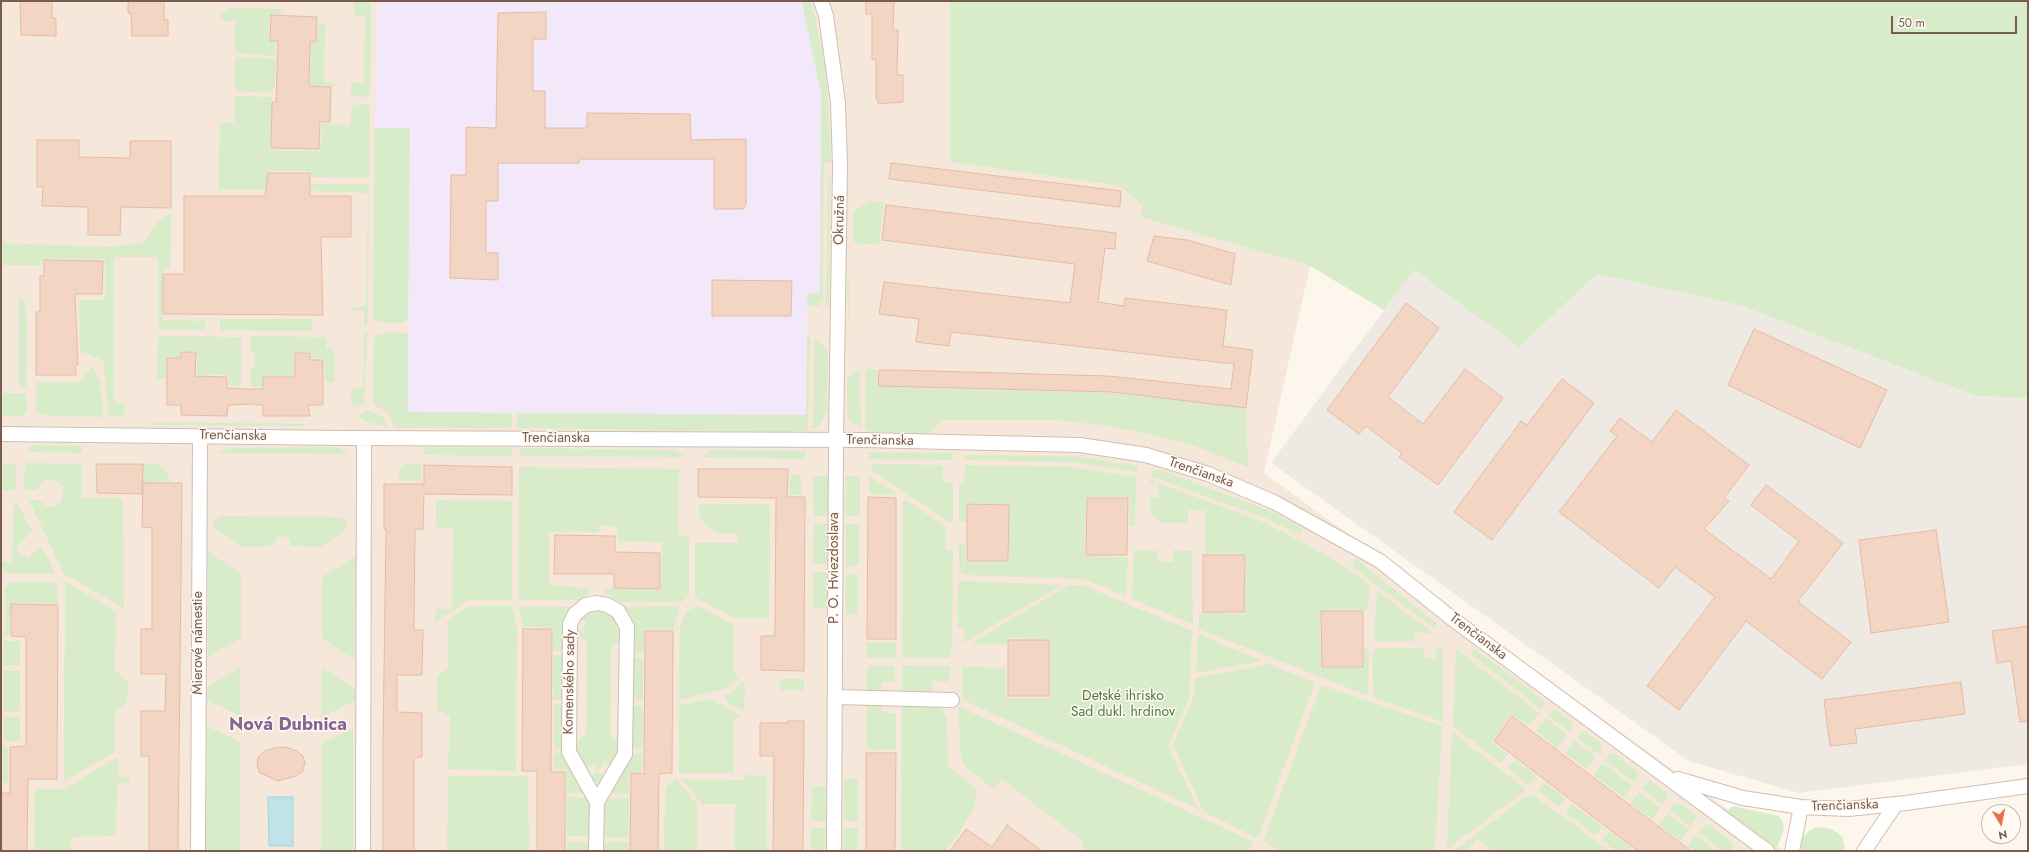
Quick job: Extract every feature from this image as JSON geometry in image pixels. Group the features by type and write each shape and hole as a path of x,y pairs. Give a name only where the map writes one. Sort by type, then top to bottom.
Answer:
{"street":[{"name":"Okružná","path":"821,1 826,16 837,96 840,150 836,440"},
{"name":"Trenčianska","path":"1,434 364,438 836,440 1080,445 1146,455 1208,474 1274,502 1380,561 1454,620 1767,851"},
{"name":"Mierové námestie","path":"198,851 200,436"},
{"path":"364,438 364,851"},
{"name":"P. O. Hviezdoslava","path":"834,851 836,440"},
{"name":"Komenského sady","path":"596,851 597,802 626,754 627,627 618,611 607,605 597,603 586,605 575,614 570,624 569,752 597,802"},
{"path":"835,697 952,700"},
{"name":"Trenčianska","path":"1664,774 1704,788 1743,798 1801,807 1848,809 2028,786"},
{"path":"1864,851 1896,804"},
{"path":"1792,851 1801,807"}],"shaded area":[{"path":"1,1 950,1 950,162 1120,186 1142,206 1142,217 1310,266 1264,473 1785,851 1,851"},
{"path":"377,2 802,2 821,93 820,293 808,294 806,415 407,412 410,128 375,128"},
{"path":"1414,270 1519,347 1597,274 1739,305 1976,396 2028,398 2028,764 1799,793 1689,761 1271,463"}],"green space":[{"path":"354,1 371,1 370,94 367,97 354,96 351,93 351,83 364,83 365,17 358,17 354,14"},
{"path":"380,1 811,1 824,57 830,129 831,162 824,163 823,302 819,302 819,306 807,306 808,293 820,293 821,93 802,2"},
{"path":"950,1 2028,1 2028,398 1976,396 1739,305 1597,274 1519,347 1414,270 1384,310 1310,266 1141,217 1142,206 1120,186 950,162"},
{"path":"229,8 283,9 283,14 270,14 269,42 276,42 276,56 235,53 235,21 220,21 221,15"},
{"path":"318,23 325,23 324,82 335,83 335,86 319,85 318,93 310,92 311,43 317,43"},
{"path":"235,57 276,59 275,87 273,87 272,93 235,91"},
{"path":"235,96 272,97 270,150 320,151 322,124 350,125 352,105 367,104 370,106 369,178 311,177 311,171 268,171 267,189 218,189 220,123 234,123"},
{"path":"375,128 410,128 408,320 400,323 385,323 373,319"},
{"path":"830,176 829,306 826,306 828,177"},
{"path":"311,184 367,184 369,186 368,324 364,328 364,311 351,311 351,307 366,307 368,193 311,191"},
{"path":"870,201 884,202 879,244 859,244 853,241 853,211"},
{"path":"171,213 170,268 163,269 163,320 206,321 203,330 158,330 158,257 114,257 114,403 125,403 123,417 109,416 103,360 80,351 79,300 105,300 105,259 43,259 42,265 1,265 1,243 109,247 142,243 157,223"},
{"path":"849,277 849,343 847,280"},
{"path":"19,298 25,301 27,323 26,387 18,387"},
{"path":"220,319 311,319 312,331 220,330"},
{"path":"364,332 367,332 364,404 353,408 351,395 352,389 363,387"},
{"path":"390,332 408,334 408,412 512,413 511,428 394,428 390,416 385,410 374,405 373,398 374,336"},
{"path":"251,336 326,337 326,348 334,349 335,382 325,382 325,359 311,358 311,352 294,352 294,376 263,376 262,387 251,387 250,368 255,367 255,352 250,352"},
{"path":"807,336 810,337 808,430 790,432 517,428 517,413 806,415"},
{"path":"158,337 241,337 241,386 229,386 229,375 197,375 197,351 180,351 180,357 167,357 166,378 157,380"},
{"path":"814,339 824,345 828,353 827,410 818,427 813,429"},
{"path":"92,367 100,381 103,417 40,415 35,411 37,382 79,382"},
{"path":"857,369 860,374 861,428 853,423 847,415 847,380"},
{"path":"866,369 877,370 877,387 1109,393 1246,408 1248,467 1194,446 1152,435 1102,425 1052,420 941,420 929,434 871,432 865,429"},
{"path":"1,393 26,393 27,412 23,416 1,416"},
{"path":"366,411 371,411 384,418 387,427 363,421 358,416"},
{"path":"147,422 311,424 302,426 154,425"},
{"path":"32,445 82,446 82,453 26,452"},
{"path":"337,447 349,454 216,453 228,448"},
{"path":"424,447 512,448 512,456 424,455"},
{"path":"520,448 675,450 686,457 520,456"},
{"path":"712,450 806,451 806,459 702,457"},
{"path":"869,452 953,453 953,460 869,459"},
{"path":"965,455 1072,456 1131,465 1137,467 1138,472 1072,462 964,460"},
{"path":"25,463 82,464 82,498 123,498 124,608 64,574 29,500 39,500 46,506 54,507 62,501 63,487 59,482 50,480 43,481 37,490 27,491 24,487"},
{"path":"16,464 16,487 13,491 1,490 1,465"},
{"path":"143,464 156,464 165,469 171,482 143,483"},
{"path":"405,464 422,464 421,481 399,481 399,469"},
{"path":"871,464 943,465 943,482 953,483 953,522 951,523 872,471"},
{"path":"965,465 1071,467 1136,477 1135,526 1129,526 1130,497 1086,497 1085,556 1128,557 1126,596 1084,579 964,575 959,571 959,543 965,543 965,562 1009,562 1009,504 967,503 966,522 959,522 959,482 964,482"},
{"path":"519,467 679,469 678,537 689,536 689,593 687,598 681,602 619,602 604,594 604,588 661,590 662,542 618,541 617,527 599,525 599,532 549,532 549,585 589,588 589,595 579,600 518,600"},
{"path":"1158,469 1270,511 1303,529 1299,534 1265,518 1150,476 1153,471"},
{"path":"790,474 796,474 801,478 801,495 789,495"},
{"path":"817,476 828,476 828,516 814,516 813,479"},
{"path":"846,476 857,476 860,479 860,516 846,516"},
{"path":"869,476 896,493 895,495 869,494"},
{"path":"1150,480 1263,522 1326,555 1370,585 1368,610 1320,610 1321,668 1363,668 1364,649 1369,649 1368,694 1367,695 1199,629 1199,612 1245,614 1246,554 1205,554 1205,511 1188,510 1188,523 1164,523 1154,518 1150,511 1150,498 1158,498 1158,484 1149,483"},
{"path":"436,500 512,501 512,600 468,600 435,622 436,609 452,609 453,528 436,527"},
{"path":"906,500 946,527 945,549 953,550 952,648 949,658 902,658 903,502"},
{"path":"14,503 17,504 32,530 16,549 28,559 41,545 55,573 4,573 1,570 1,562 12,562"},
{"path":"699,504 770,504 769,618 734,618 695,597 695,543 738,543 738,534 720,533 705,525 700,516"},
{"path":"223,516 340,517 346,521 348,527 322,547 291,546 288,538 282,536 277,538 274,546 242,547 212,527 214,520"},
{"path":"814,523 828,524 827,564 813,564"},
{"path":"846,524 859,524 859,566 846,566"},
{"path":"1134,550 1157,551 1158,562 1173,562 1173,550 1192,551 1193,624 1132,599"},
{"path":"208,552 241,574 241,638 208,657"},
{"path":"356,556 354,660 322,638 322,577"},
{"path":"1356,559 1435,622 1437,630 1353,567 1352,563"},
{"path":"813,572 827,572 827,609 813,608"},
{"path":"846,574 858,574 858,614 846,614"},
{"path":"65,581 116,612 115,670 128,682 127,702 115,713 115,752 64,781"},
{"path":"963,581 1062,585 963,643 964,629 958,628 958,584"},
{"path":"58,582 58,604 11,603 10,635 5,635 5,588 10,583"},
{"name":"Detské ihrisko Sad dukl. hrdinov","path":"1069,585 1082,585 1192,631 1189,697 1168,746 1198,809 962,699 963,666 1005,668 1006,698 1050,698 1050,639 1007,638 1007,645 970,644"},
{"path":"1377,591 1434,634 1414,632 1414,641 1377,642 1374,638"},
{"path":"469,606 512,606 517,628 516,771 448,769 450,717 437,710 437,676 448,667 448,620"},
{"path":"518,606 573,607 566,615 563,623 565,651 553,651 553,628 523,627"},
{"path":"624,607 678,607 679,612 673,630 644,630 644,653 634,653 635,627 630,614"},
{"path":"696,607 701,607 728,622 734,623 733,670 735,674 740,677 724,689 679,700 680,625 687,611"},
{"path":"592,608 613,612 624,638 611,647 610,735 623,748 614,768 604,762 598,772 608,777 598,783 588,777 597,772 593,764 583,768 574,746 586,733 587,642 574,633 574,629 583,631 586,621 577,618"},
{"path":"1198,634 1262,661 1196,673"},
{"path":"4,641 20,641 20,665 3,666"},
{"path":"867,642 896,643 896,658 867,658"},
{"path":"1376,648 1423,648 1424,658 1436,658 1437,648 1443,649 1443,722 1373,697 1372,657"},
{"path":"1456,649 1539,713 1528,726 1512,714 1491,742 1508,754 1501,763 1453,726"},
{"path":"1475,649 1544,701 1545,704 1541,709 1471,654"},
{"path":"553,655 565,656 565,700 553,700"},
{"path":"633,658 643,658 643,700 633,701"},
{"path":"1269,664 1315,683 1258,838 1204,812 1173,744 1194,696 1195,678"},
{"path":"869,665 894,666 894,682 882,682 881,694 867,693 867,668"},
{"path":"902,665 950,666 949,682 932,681 932,693 902,692"},
{"path":"240,667 240,716 207,700 207,688"},
{"path":"322,667 355,689 356,700 321,717"},
{"path":"4,671 20,671 20,711 4,712"},
{"path":"779,679 804,679 804,690 780,690"},
{"path":"744,681 744,711 728,703 724,698"},
{"path":"1321,685 1442,726 1435,851 1278,851 1264,840"},
{"path":"711,699 741,716 735,719 733,723 733,773 679,773 679,705"},
{"path":"867,702 882,702 883,713 896,713 896,749 872,750 867,746"},
{"path":"933,702 942,708 947,719 948,766 976,789 975,805 960,832 945,851 901,851 902,703"},
{"path":"554,704 565,704 565,749 554,748"},
{"path":"633,706 643,706 642,749 632,749"},
{"path":"958,706 1254,842 1248,851 1086,851 1081,847 1085,843 1002,779 994,789 967,768 961,758"},
{"path":"1553,710 1556,710 1571,721 1572,727 1570,732 1548,715"},
{"path":"4,717 20,717 20,741 4,741"},
{"path":"1546,718 1567,735 1557,748 1536,731"},
{"path":"207,726 240,742 240,851 206,851"},
{"path":"354,728 353,851 321,851 322,744"},
{"path":"1585,731 1600,743 1602,749 1598,754 1577,737"},
{"path":"1452,732 1524,788 1523,792 1447,849"},
{"path":"1574,741 1595,757 1586,769 1565,753"},
{"path":"2,747 8,747 8,783 1,783"},
{"path":"554,753 564,753 585,793 566,793 566,770 554,770"},
{"path":"642,753 642,773 629,773 629,794 611,793 632,754"},
{"path":"1611,753 1614,753 1637,771 1639,775 1634,782 1605,760"},
{"path":"118,757 118,778 130,777 130,782 118,784 115,836 71,837 71,851 34,851 35,789 64,789"},
{"path":"1515,760 1536,776 1529,785 1508,769"},
{"path":"1603,763 1632,786 1623,797 1593,775"},
{"path":"744,775 767,776 767,851 734,851 735,804 702,804 682,779 744,780"},
{"path":"448,776 528,776 529,851 447,851"},
{"path":"676,779 697,804 697,851 664,851 665,791 668,784"},
{"path":"844,779 858,779 858,821 844,821"},
{"path":"1648,781 1652,782 1667,793 1668,797 1663,805 1642,788"},
{"path":"1544,782 1565,798 1558,807 1537,790"},
{"path":"812,786 826,787 826,821 811,821"},
{"path":"1639,792 1660,808 1652,820 1630,803"},
{"path":"1533,795 1609,851 1493,851 1477,839 1467,851 1454,851 1525,797"},
{"path":"566,797 587,798 591,808 590,836 567,836"},
{"path":"629,798 629,837 604,837 605,806 607,800"},
{"path":"1679,803 1697,816 1691,827 1670,810 1674,804"},
{"path":"1572,804 1602,826 1595,835 1566,813"},
{"path":"1733,806 1779,816 1783,823 1784,829 1776,847 1769,849 1726,812"},
{"path":"1668,814 1689,830 1680,841 1659,825"},
{"path":"1708,824 1732,842 1734,846 1731,851 1722,851 1699,832 1705,825"},
{"path":"1817,827 1831,829 1839,834 1843,839 1845,851 1800,851 1802,838 1809,831"},
{"path":"811,828 826,828 825,851 811,851"},
{"path":"844,828 858,828 858,851 843,851"},
{"path":"1609,831 1631,847 1628,851 1616,851 1602,841"},
{"path":"1696,836 1715,851 1694,851 1688,846"},
{"path":"567,842 590,842 589,851 567,851"},
{"path":"604,842 629,842 628,851 604,851"}],"water":[{"path":"268,797 293,797 293,846 269,846"}],"building":[{"path":"20,1 52,1 52,18 56,18 56,36 21,35"},
{"path":"128,1 164,1 164,20 168,19 168,36 132,36 131,13 128,13"},
{"path":"866,1 894,1 893,30 898,30 897,75 903,75 903,102 878,104 878,98 876,98 876,60 872,59 872,14 866,14"},
{"path":"546,12 546,39 533,39 533,91 545,91 545,128 587,128 587,113 690,114 691,140 746,139 746,205 743,209 714,209 714,159 580,159 579,163 498,163 498,201 486,201 486,253 498,253 498,280 450,278 451,175 466,175 466,127 496,128 498,13"},
{"path":"271,15 317,17 316,42 310,42 309,86 331,87 330,122 320,122 319,149 271,148 272,102 276,102 278,41 270,41"},
{"path":"37,140 79,140 79,157 130,158 130,141 171,141 171,208 121,207 120,235 88,235 88,207 42,206 43,187 37,187"},
{"path":"891,163 1121,191 1120,207 889,179"},
{"path":"268,173 310,173 310,196 351,196 351,237 321,237 323,315 163,314 163,274 184,274 184,196 265,196"},
{"path":"886,205 1116,233 1115,249 1105,248 1098,302 1124,306 1125,298 1227,310 1223,346 1253,350 1246,408 1112,392 878,386 879,370 895,370 1108,376 1231,389 1234,364 951,332 949,346 916,342 919,319 879,314 884,282 1070,303 1075,264 882,240"},
{"path":"1154,236 1187,240 1235,254 1231,285 1147,261"},
{"path":"44,260 103,261 102,294 75,294 78,365 75,365 76,375 36,375 36,312 40,312 40,276 44,276"},
{"path":"712,280 792,281 791,316 712,316"},
{"path":"1406,303 1439,328 1388,397 1423,424 1465,369 1503,398 1438,485 1399,457 1402,453 1366,426 1359,434 1327,410"},
{"path":"1754,329 1887,390 1860,448 1728,385"},
{"path":"181,352 196,352 195,376 227,377 227,388 247,389 263,389 263,377 295,377 295,353 310,353 310,360 323,360 323,405 308,405 310,416 263,416 263,405 256,404 228,405 227,416 181,415 181,405 167,405 167,358 181,358"},
{"path":"1562,379 1594,403 1492,540 1454,512 1521,421 1527,425"},
{"path":"1676,410 1749,465 1724,498 1729,501 1704,529 1771,579 1799,541 1751,505 1766,485 1843,543 1799,600 1799,603 1851,642 1822,679 1746,621 1679,710 1647,686 1715,597 1675,567 1659,588 1559,512 1617,436 1610,431 1620,418 1652,442"},
{"path":"96,464 143,464 142,494 97,493"},
{"path":"424,465 512,467 512,495 424,494 423,529 415,529 414,630 423,630 422,675 397,675 397,712 422,713 422,757 414,758 414,851 383,851 386,529 384,529 384,484 424,484"},
{"path":"698,469 788,469 787,497 805,497 804,671 761,670 761,636 775,636 776,498 698,497"},
{"path":"143,483 182,483 178,851 149,851 149,756 141,756 141,711 165,711 166,674 141,674 141,629 152,629 152,528 142,527"},
{"path":"868,497 896,498 896,639 867,639"},
{"path":"1087,498 1128,498 1127,555 1086,555"},
{"path":"967,504 1009,505 1008,561 967,561"},
{"path":"1936,530 1949,622 1871,633 1859,540"},
{"path":"555,535 615,536 615,552 660,553 660,589 614,588 614,574 554,574"},
{"path":"1203,555 1245,555 1244,612 1203,612"},
{"path":"11,604 58,605 57,779 28,779 27,851 1,851 1,793 10,793 10,747 26,746 26,637 11,636"},
{"path":"1321,611 1363,611 1363,667 1322,667"},
{"path":"2028,626 2028,721 2020,722 2011,661 1997,663 1992,631"},
{"path":"523,629 552,629 551,772 565,772 565,851 537,851 537,771 522,771"},
{"path":"645,631 673,631 672,773 659,774 658,851 630,851 631,773 644,774"},
{"path":"1008,640 1049,640 1049,696 1008,696"},
{"path":"1961,682 1965,714 1855,729 1857,743 1830,746 1824,700"},
{"path":"1512,716 1691,851 1638,851 1494,741"},
{"path":"788,721 804,721 803,851 773,851 774,756 760,756 760,723 788,723"},
{"path":"285,747 297,751 303,756 305,763 302,772 296,776 278,781 260,773 257,765 258,757 265,751"},
{"path":"866,753 896,753 895,851 866,851"},
{"path":"1007,825 1042,851 950,851 966,829 992,847"}],"district":[{"name":"Nová Dubnica","path":"288,726"}]}
